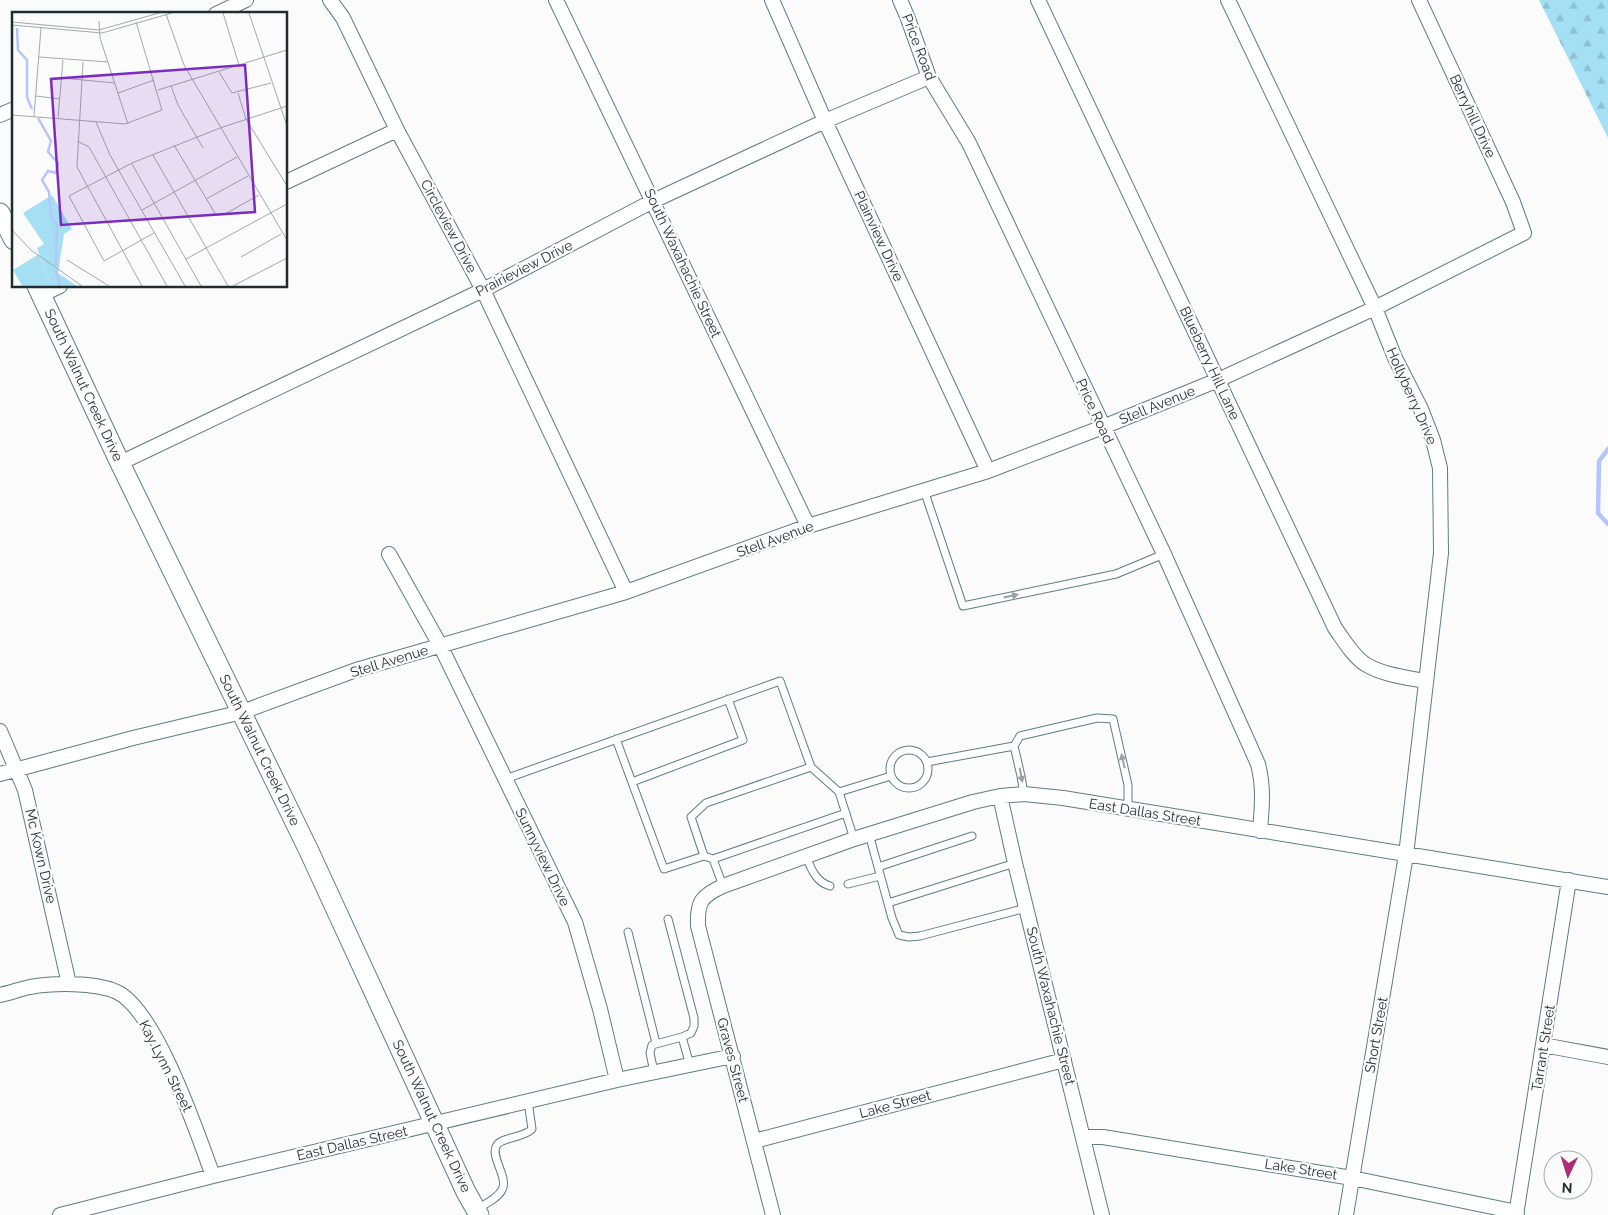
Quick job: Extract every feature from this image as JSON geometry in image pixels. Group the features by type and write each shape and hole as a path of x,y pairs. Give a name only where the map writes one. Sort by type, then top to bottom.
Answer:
{"street":[{"path":"220,12 246,0"},
{"name":"Circleview Drive","path":"330,0 342,18 397,130 483,290 626,592"},
{"name":"South Waxahachie Street","path":"556,0 654,201 808,526"},
{"name":"Plainview Drive","path":"772,0 825,121 988,471"},
{"name":"Price Road","path":"900,0 928,77 969,143 1164,554 1258,764 1263,787 1260,831"},
{"name":"Blueberry Hill Lane","path":"1038,0 1335,628 1364,663 1391,675 1425,680"},
{"name":"Hollyberry Drive","path":"1228,0 1375,308 1395,358 1421,409 1433,440 1440,468 1441,553 1406,855"},
{"name":"Berryhill Drive","path":"1419,0 1513,202 1524,233"},
{"name":"Prairieview Drive","path":"120,463 483,290 654,201 825,121 928,77"},
{"path":"0,115 12,110"},
{"path":"288,181 397,130"},
{"path":"0,213 12,236"},
{"name":"Stell Avenue","path":"0,774 133,738 242,712 356,670 626,592 808,526 988,471 1218,380 1375,308 1524,233"},
{"name":"South Walnut Creek Drive","path":"39,290 120,463 309,851 477,1213"},
{"name":"Sunnyview Drive","path":"389,554 440,645 575,922 600,1009 617,1080"},
{"name":"Mc Kown Drive","path":"0,731 25,790 32,815 69,984"},
{"name":"East Dallas Street","path":"699,904 707,894 723,886 854,839 973,802 1000,796 1024,794 1063,798 1406,855 1608,886"},
{"name":"South Waxahachie Street","path":"1000,796 1102,1215"},
{"name":"Short Street","path":"1346,1215 1406,855"},
{"name":"Tarrant Street","path":"1517,1213 1569,880"},
{"name":"Graves Street","path":"699,904 698,926 773,1215"},
{"name":"Kay Lynn Street","path":"0,995 30,987 69,984 100,987 117,992 131,1002 150,1028 177,1082 213,1176"},
{"path":"1543,1045 1608,1057"},
{"name":"East Dallas Street","path":"60,1215 213,1176 528,1101 733,1056"},
{"name":"Lake Street","path":"754,1141 1064,1060"},
{"name":"Lake Street","path":"1083,1137 1103,1136 1352,1178 1517,1213"}],"lane":[{"path":"924,490 963,606 1116,574 1164,554"},
{"path":"505,779 780,681 811,767 839,792 854,839"},
{"path":"632,782 743,740 728,699"},
{"path":"1024,794 1014,746 1020,736 1097,718 1113,719 1128,785 1128,809"},
{"path":"616,739 664,869 704,856 713,859 846,813"},
{"path":"927,762 1014,746"},
{"path":"905,750 918,752 927,762 928,774 922,784 916,787 904,788 894,781 891,776 890,769 894,757 905,750"},
{"path":"704,856 691,817 706,803 811,767"},
{"path":"839,792 891,776"},
{"path":"869,834 892,918 899,935 909,937 920,936 1026,908"},
{"path":"878,867 972,836"},
{"path":"806,856 818,879 830,886"},
{"path":"713,859 723,886"},
{"path":"888,904 1015,863"},
{"path":"848,884 880,876"},
{"path":"654,1072 650,1049 656,1043 691,1033 694,1026 694,1018 668,919"},
{"path":"628,932 656,1043"},
{"path":"682,1037 690,1065"},
{"path":"477,1213 503,1189 504,1181 496,1153 496,1146 499,1142 521,1136 532,1129 533,1125 528,1101"}],"green space":[{"path":"1539,0 1608,0 1608,138"}],"waterway":[{"path":"1608,449 1599,461 1598,513 1608,524"}]}
